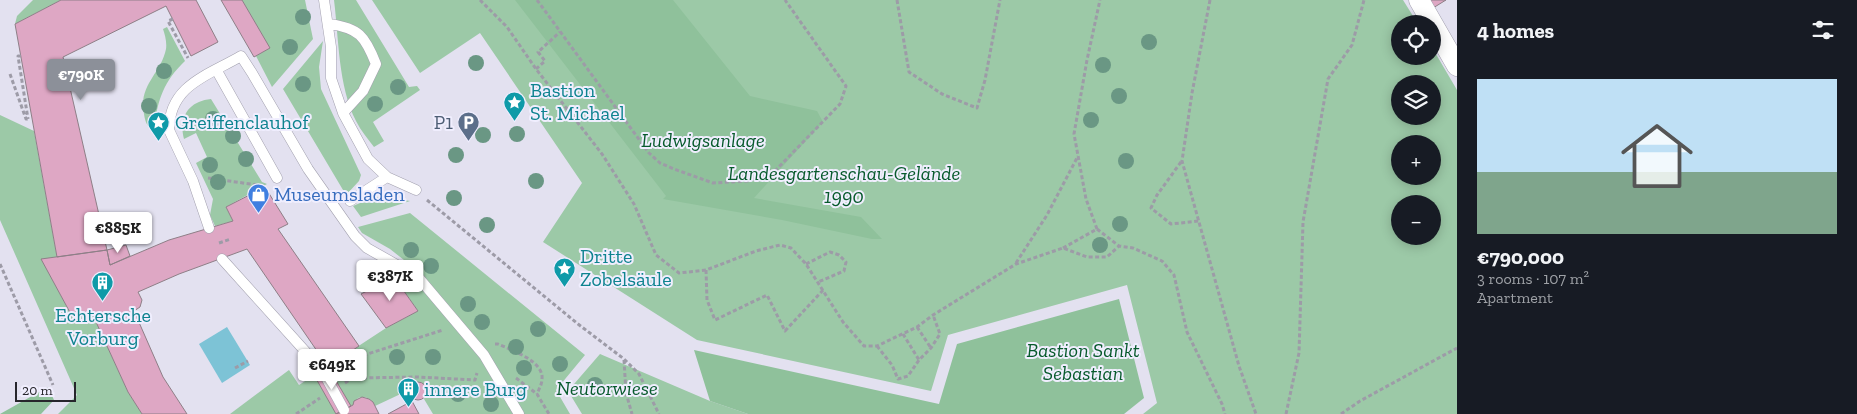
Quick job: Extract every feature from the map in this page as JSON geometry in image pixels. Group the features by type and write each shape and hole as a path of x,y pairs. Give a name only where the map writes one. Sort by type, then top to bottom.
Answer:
{"street":[{"path":"1419,0 1457,66"}],"lane":[{"path":"324,0 329,24 330,78 343,113 368,160 387,178 416,190"},
{"path":"329,24 347,27 357,34 368,44 376,64 363,91 343,113"},
{"path":"209,228 193,181 169,130 172,109 180,95 190,84 241,56 308,168 355,236 367,248 418,277 484,355 519,414"},
{"path":"216,71 277,178"},
{"path":"350,201 387,178"},
{"path":"222,259 322,370 344,410"}],"path":[{"path":"480,0 507,27 536,69 602,154 634,204 656,255 679,273 706,270 756,251 780,245 791,248 806,264 843,322 864,346 878,346 904,334 1016,264 1063,248 1097,229"},
{"path":"537,0 649,153 660,163 713,182 748,180 772,174 840,104 846,86 785,0"},
{"path":"897,0 909,72 942,94 977,108 985,80 1000,0"},
{"path":"1100,0 1074,134 1086,199 1097,229 1119,246 1132,248 1162,261 1174,275 1187,332 1225,414"},
{"path":"1210,0 1192,93 1182,161 1239,366 1256,414"},
{"path":"1286,414 1299,353 1303,222 1328,79 1352,46 1364,0"},
{"path":"173,19 168,21 188,58"},
{"path":"536,69 545,61 538,52 560,32"},
{"path":"10,74 26,119 28,119 18,56 21,56"},
{"path":"1016,264 1047,215 1078,155"},
{"path":"1182,161 1157,194 1151,208 1171,224 1199,221"},
{"path":"193,181 202,178 269,186"},
{"path":"416,190 578,324 624,359 639,374 659,414"},
{"path":"216,244 231,239"},
{"path":"1063,248 1087,257 1107,257 1119,246"},
{"path":"806,264 830,252 839,255 846,262 844,271 818,282"},
{"path":"0,264 54,385"},
{"path":"706,270 707,300 716,320 767,295 785,331 824,290"},
{"path":"878,346 892,365 898,379 908,376 918,360 931,348 940,334 933,315"},
{"path":"334,368 356,354 360,356 458,325"},
{"path":"917,327 931,348"},
{"path":"904,334 918,360"},
{"path":"339,386 352,378 418,377 475,380 484,355 491,345 498,344 525,356 539,367 543,378 537,394"},
{"path":"1341,414 1360,401 1457,348"},
{"path":"624,359 626,393 632,414"},
{"path":"235,368 248,361"},
{"path":"296,414 325,395"}],"green space":[{"path":"33,0 61,0 15,24 17,16"},
{"path":"242,0 305,0 313,39 272,87 256,56 269,48"},
{"path":"334,0 356,0 409,87 417,86 420,90 373,122 384,141 374,147 356,121 346,93 340,62"},
{"name":"Landesgartenschau-Gelände 1990","path":"372,0 1403,0 1412,15 1391,15 1391,65 1441,65 1441,63 1457,90 1457,414 1143,414 1157,403 1127,285 948,335 931,391 697,340 543,242 582,183 480,33 420,73"},
{"name":"Ludwigsanlage","path":"515,0 673,0 750,96 817,111 823,122 754,198 861,217 882,239 872,239 782,220 663,199 666,196"},
{"path":"167,27 185,61 167,83 160,99 154,127 150,128 144,116 144,95 163,58 166,44 163,29"},
{"path":"323,41 319,67 321,89 361,175 359,181 346,195 283,89"},
{"path":"211,99 262,182 267,184 226,207 233,221 215,226 210,215 213,199 196,163 207,157 196,133 184,139 183,131 184,117 187,111 203,100"},
{"path":"0,115 34,131 57,257 42,260 73,318 91,311 128,392 142,414 58,414 77,395 0,220"},
{"path":"385,197 410,201 361,217 353,206 372,198"},
{"path":"410,213 585,355 556,390 570,414 433,414 424,399 427,390 422,384 418,383 411,385 407,391 375,406 368,398 358,398 353,405 336,414 230,414 289,370 299,385 386,328 418,311 394,277 409,264 390,249 362,233 358,227"},
{"name":"Bastion Sankt Sebastian","path":"1119,299 1144,398 1124,414 748,414 710,401 694,350 939,404 957,344"},
{"name":"Neutorwiese","path":"600,354 710,401 748,414 582,414 568,391"},
{"path":"48,387 54,400 41,414 0,414"}],"water":[{"path":"227,327 250,365 222,383 199,344"}],"building":[{"path":"61,0 196,0 218,42 191,56 166,6 63,57 107,250 57,257 15,24"},
{"path":"221,0 242,0 270,48 254,57"},
{"path":"1429,0 1446,0 1433,8"},
{"name":"Echtersche Vorburg","path":"265,187 288,224 278,229 359,346 328,367 247,249 179,274 138,292 142,300 140,307 134,311 163,377 187,414 142,414 128,392 91,311 73,318 41,259 107,250 110,265 169,240 233,221 226,207"},
{"path":"126,245 130,256 110,265 107,250"},
{"path":"394,277 418,311 386,328 361,294"},
{"path":"328,367 351,406 336,414 314,375"},
{"path":"418,382 424,385 427,391 424,397 418,400 412,397 409,391 412,385"},
{"path":"362,397 373,402 379,414 336,414 353,405 354,401"},
{"name":"innere Burg","path":"412,401 419,414 388,414"}],"place":[{"name":"Bastion St. Michael","path":"514,121"},
{"name":"Greiffenclauhof","path":"159,141"},
{"name":"P1","path":"469,141"},
{"name":"Museumsladen","path":"258,213"},
{"name":"Dritte Zobelsäule","path":"564,287"},
{"name":"Echtersche Vorburg","path":"103,302"},
{"name":"innere Burg","path":"408,408"}]}
